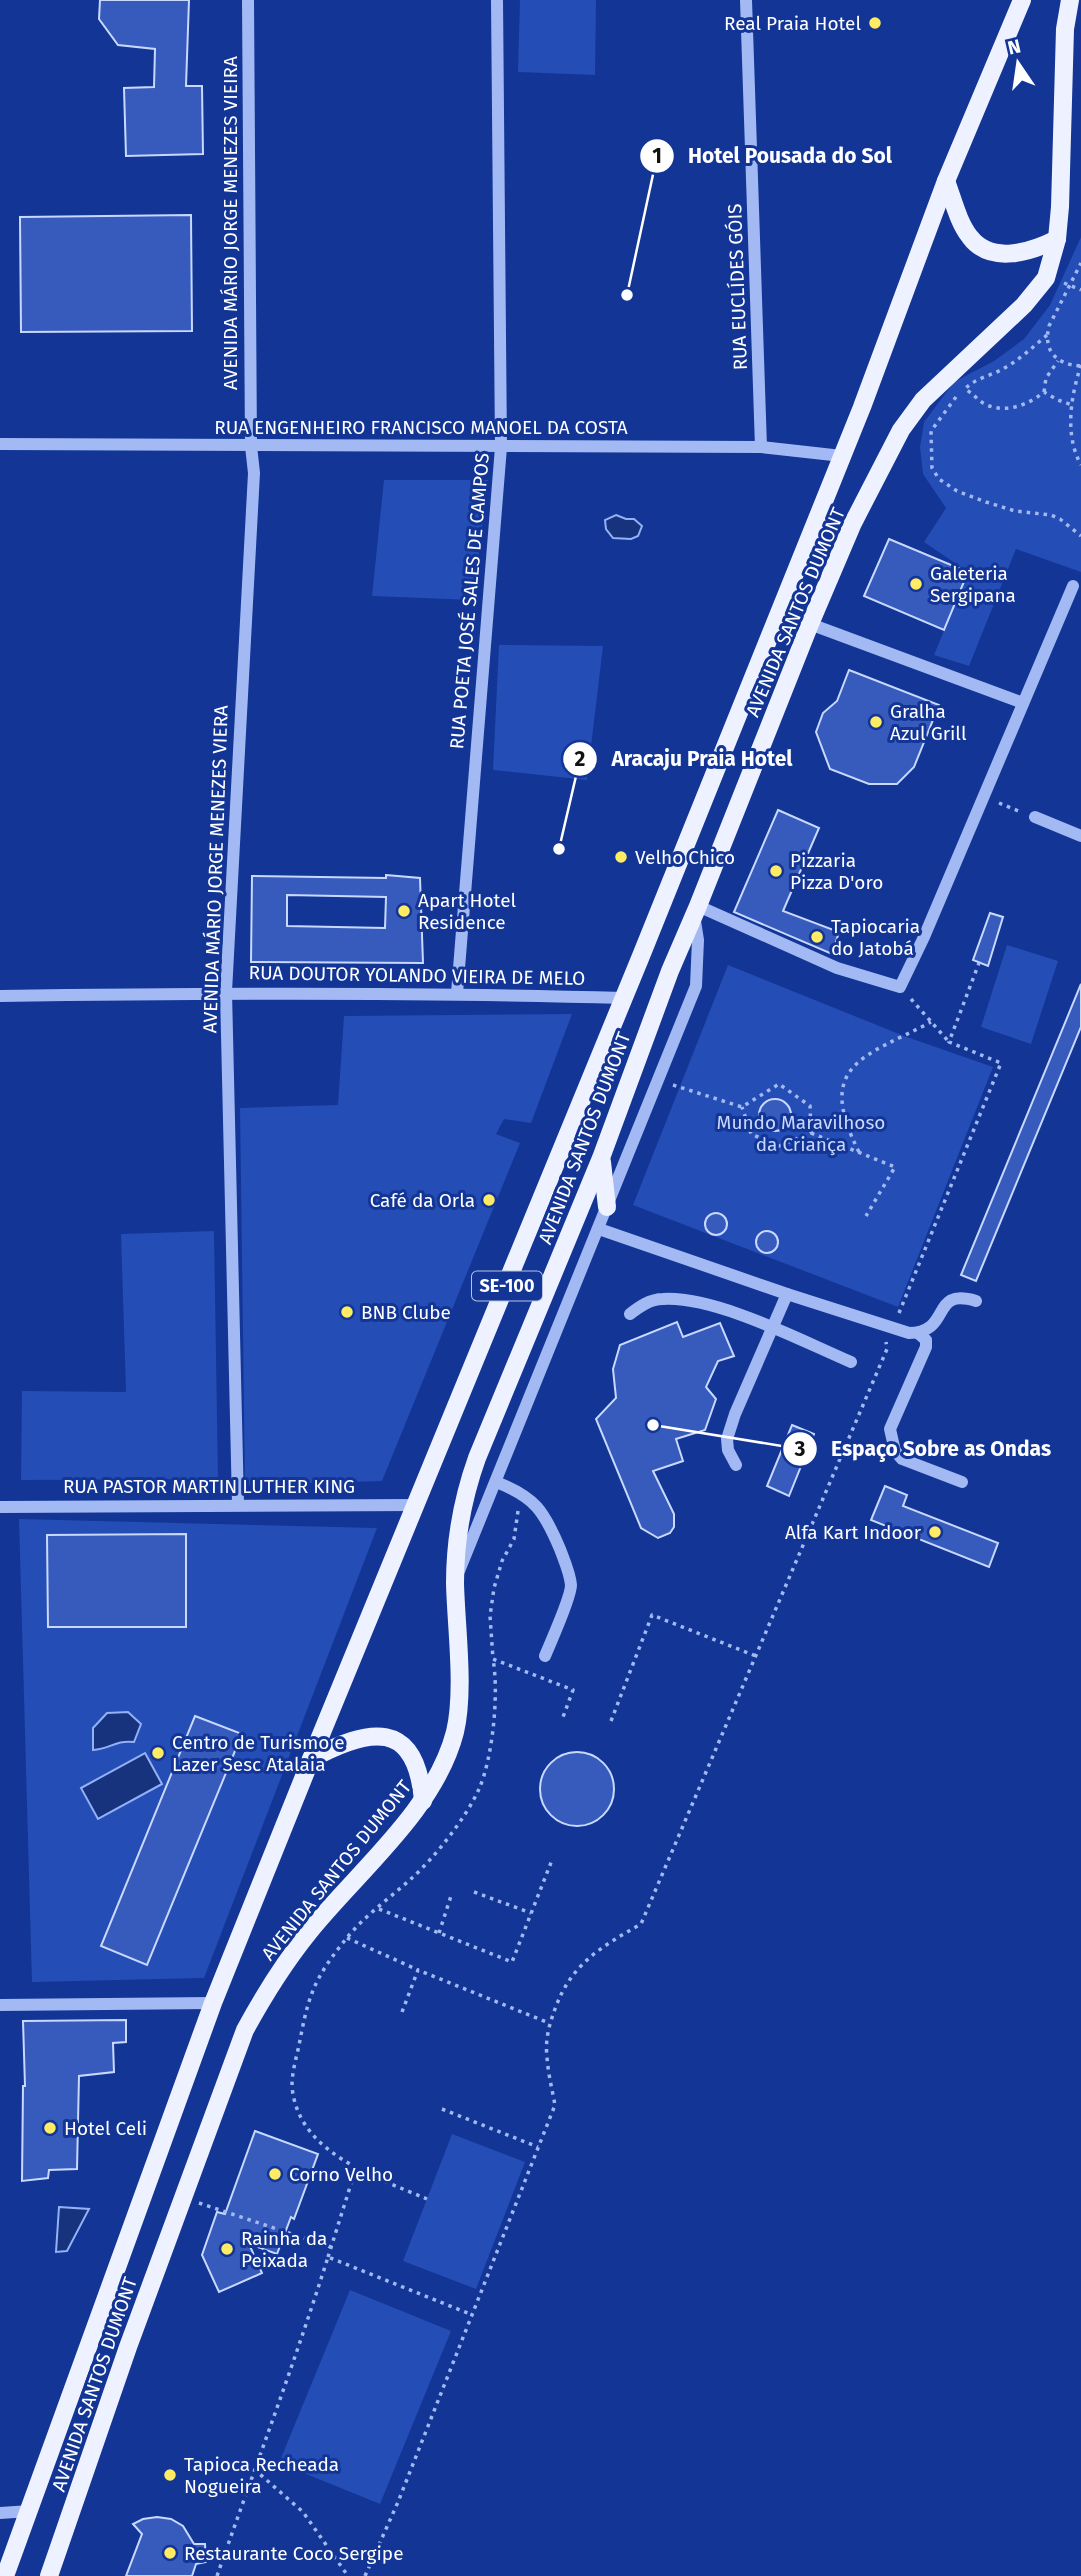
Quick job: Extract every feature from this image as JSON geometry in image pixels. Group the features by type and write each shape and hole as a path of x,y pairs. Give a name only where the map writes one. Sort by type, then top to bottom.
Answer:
{"main road":[{"name":"AVENIDA SANTOS DUMONT","path":"5,2576 213,2003 624,998 842,456 946,181 1022,0"},
{"name":"AVENIDA SANTOS DUMONT","path":"49,2576 245,2030 270,1983 309,1932 423,1801 444,1760 455,1731 459,1681 455,1581 456,1542 463,1499 477,1458 601,1158 670,971 853,523 901,430 923,400 1024,305 1046,278 1056,239 1061,186 1065,29 1070,0"},
{"path":"946,181 970,238 982,247 996,254 1017,252 1038,248 1056,239"},
{"path":"601,1158 607,1207"},
{"path":"311,1759 347,1741 365,1736 379,1735 393,1739 405,1748 415,1764 421,1780 423,1801"}],"street":[{"name":"AVENIDA MÁRIO JORGE MENEZES VIEIRA","path":"248,0 251,446"},
{"name":"RUA POETA JOSÉ SALES DE CAMPOS","path":"457,993 501,447 497,0"},
{"name":"RUA EUCLÍDES GÓIS","path":"746,0 761,447"},
{"name":"RUA ENGENHEIRO FRANCISCO MANOEL DA COSTA","path":"0,444 761,447 842,456"},
{"name":"AVENIDA MÁRIO JORGE MENEZES VIERA","path":"238,1504 226,992 254,473 251,446"},
{"path":"455,1581 696,986 696,910 836,968 900,987 924,937 1073,586"},
{"path":"810,624 1023,703"},
{"path":"1035,817 1081,836"},
{"name":"RUA DOUTOR YOLANDO VIEIRA DE MELO","path":"0,996 226,992 457,993 624,998"},
{"path":"600,1228 787,1294 909,1333 918,1333 933,1326 951,1299 963,1297 976,1301"},
{"path":"736,1465 728,1450 727,1439 787,1294"},
{"path":"630,1314 642,1305 662,1299 709,1304 851,1362"},
{"path":"918,1333 926,1340 926,1347 890,1429 892,1442 902,1459 962,1482"},
{"path":"496,1482 519,1491 546,1516 566,1563 571,1587 545,1656"},
{"name":"RUA PASTOR MARTIN LUTHER KING","path":"0,1507 417,1505"},
{"path":"0,2006 213,2003"},
{"path":"0,2513 30,2511"}],"path":[{"path":"1081,263 1046,335 1016,360 972,382 956,397 931,431 932,468 939,479 957,492 1015,511 1051,515 1081,536"},
{"path":"1046,335 1058,361 1081,365 1072,405 1071,436 1081,464"},
{"path":"965,389 989,406 1006,408 1030,403 1044,392 1046,377 1058,361"},
{"path":"1044,392 1072,405"},
{"path":"984,797 1035,817"},
{"path":"949,1042 979,963"},
{"path":"900,987 949,1042 1001,1063 902,1311"},
{"path":"859,1152 844,1118 842,1098 852,1066 878,1047 931,1022"},
{"path":"658,1080 742,1107 779,1084 810,1106 811,1133"},
{"path":"742,1107 751,1134 779,1146 811,1133 895,1167 866,1216"},
{"path":"365,2576 398,2502 470,2314 555,2105 547,2057 547,2037 569,1977 604,1945 641,1924 887,1349"},
{"path":"427,2200 356,2168 307,2130 297,2108 292,2087 293,2070 312,1993 347,1938 415,1876 459,1822 478,1791 490,1755 496,1674 490,1616 502,1561 514,1539 519,1491"},
{"path":"611,1721 652,1615 756,1656"},
{"path":"493,1659 573,1690 563,1717"},
{"path":"378,1909 512,1962 552,1860"},
{"path":"474,1892 531,1913"},
{"path":"439,1933 451,1896"},
{"path":"347,1938 550,2024"},
{"path":"402,2012 418,1970"},
{"path":"442,2109 538,2147"},
{"path":"216,2576 291,2372 356,2168"},
{"path":"184,2198 331,2248"},
{"path":"328,2257 470,2314"},
{"path":"254,2469 303,2512 348,2576"}],"green space":[{"path":"520,0 596,0 595,75 518,72"},
{"path":"1081,237 1081,572 1016,549 969,666 934,655 968,572 924,542 946,508 923,474 920,447 924,422 954,382 994,361 1024,339 1050,305"},
{"path":"384,480 488,480 473,600 372,596"},
{"path":"499,645 603,646 587,780 493,770"},
{"path":"1007,945 1058,961 1031,1044 981,1027"},
{"name":"Mundo Maravilhoso da Criança","path":"728,965 904,1036 993,1067 898,1307 633,1205"},
{"name":"BNB Clube","path":"572,1014 531,1123 504,1119 496,1134 520,1143 382,1481 245,1485 240,1108 338,1105 344,1016"},
{"path":"214,1231 218,1479 21,1480 22,1391 126,1392 121,1234"},
{"name":"Centro de Turismo e Lazer Sesc Atalaia","path":"19,1519 377,1528 204,1978 32,1982"},
{"path":"452,2134 525,2162 476,2289 403,2261"},
{"path":"350,2290 451,2331 380,2504 279,2463"}],"shaded area":[{"path":"616,515 634,519 642,526 638,536 631,539 613,538 606,529 605,520"},
{"path":"128,1712 141,1724 134,1742 122,1742 93,1750 93,1728 107,1713"},
{"path":"145,1753 162,1784 98,1819 81,1788"},
{"path":"59,2207 89,2209 67,2251 56,2252"}],"building":[{"path":"100,0 189,0 186,86 202,86 203,154 126,156 124,88 154,87 155,49 118,45 99,19"},
{"path":"191,215 192,331 21,332 20,217"},
{"name":"Galeteria Sergipana","path":"889,539 968,572 944,630 864,596"},
{"name":"Gralha Azul Grill","path":"849,670 939,705 914,767 897,784 869,784 830,769 816,732 823,713 837,701"},
{"name":"Pizzaria Pizza D'oro","path":"778,810 819,828 783,911 839,932 832,954 734,912"},
{"name":"Apart Hotel Residence","path":"386,875 420,878 423,963 251,962 252,876 386,878","holes":["287,895 386,897 385,928 287,926"]},
{"path":"990,913 1003,917 988,966 973,960"},
{"path":"1081,984 1081,1027 976,1281 961,1275"},
{"path":"775,1099 787,1103 791,1115 787,1127 775,1131 763,1127 759,1115 763,1103"},
{"path":"712,1213 720,1213 727,1220 727,1228 720,1235 712,1235 705,1228 705,1220"},
{"path":"763,1231 771,1231 778,1238 778,1246 771,1253 763,1253 756,1246 756,1238"},
{"path":"677,1322 683,1337 720,1323 734,1356 718,1361 706,1387 716,1399 705,1430 676,1439 683,1461 653,1471 674,1514 674,1527 670,1533 658,1538 641,1528 596,1419 616,1398 613,1369 620,1345"},
{"path":"792,1425 814,1434 789,1496 767,1486"},
{"name":"Alfa Kart Indoor","path":"885,1486 907,1495 903,1506 998,1543 989,1567 871,1520"},
{"path":"186,1534 186,1627 48,1627 47,1535"},
{"path":"195,1716 242,1734 147,1965 101,1946"},
{"path":"570,1752 584,1752 598,1758 608,1768 614,1789 608,1810 598,1820 584,1826 570,1826 556,1820 546,1810 540,1796 540,1782 546,1768 556,1758"},
{"name":"Hotel Celi","path":"126,2020 126,2042 113,2043 114,2072 79,2076 77,2169 49,2170 48,2178 22,2181 25,2086 23,2021"},
{"path":"255,2131 318,2154 294,2219 291,2217 277,2254 249,2244 262,2273 219,2292 202,2255 217,2212 225,2214"},
{"name":"Restaurante Coco Sergipe","path":"157,2517 171,2519 183,2526 194,2544 205,2544 206,2562 196,2564 192,2576 126,2576 142,2534 133,2524"}],"place":[{"name":"Real Praia Hotel","path":"875,23"},
{"name":"Hotel Pousada do Sol","path":"627,295"},
{"name":"Galeteria Sergipana","path":"916,584"},
{"name":"Gralha Azul Grill","path":"876,722"},
{"name":"Aracaju Praia Hotel","path":"559,849"},
{"name":"Velho Chico","path":"621,857"},
{"name":"Pizzaria Pizza D'oro","path":"776,871"},
{"name":"Apart Hotel Residence","path":"404,911"},
{"name":"Tapiocaria do Jatobá","path":"817,937"},
{"name":"Café da Orla","path":"489,1200"},
{"name":"BNB Clube","path":"347,1312"},
{"name":"Espaço Sobre as Ondas","path":"653,1425"},
{"name":"Alfa Kart Indoor","path":"935,1532"},
{"name":"Centro de Turismo e Lazer Sesc Atalaia","path":"158,1753"},
{"name":"Hotel Celi","path":"50,2128"},
{"name":"Corno Velho","path":"275,2174"},
{"name":"Rainha da Peixada","path":"227,2249"},
{"name":"Tapioca Recheada Nogueira","path":"170,2475"},
{"name":"Restaurante Coco Sergipe","path":"170,2553"}]}
